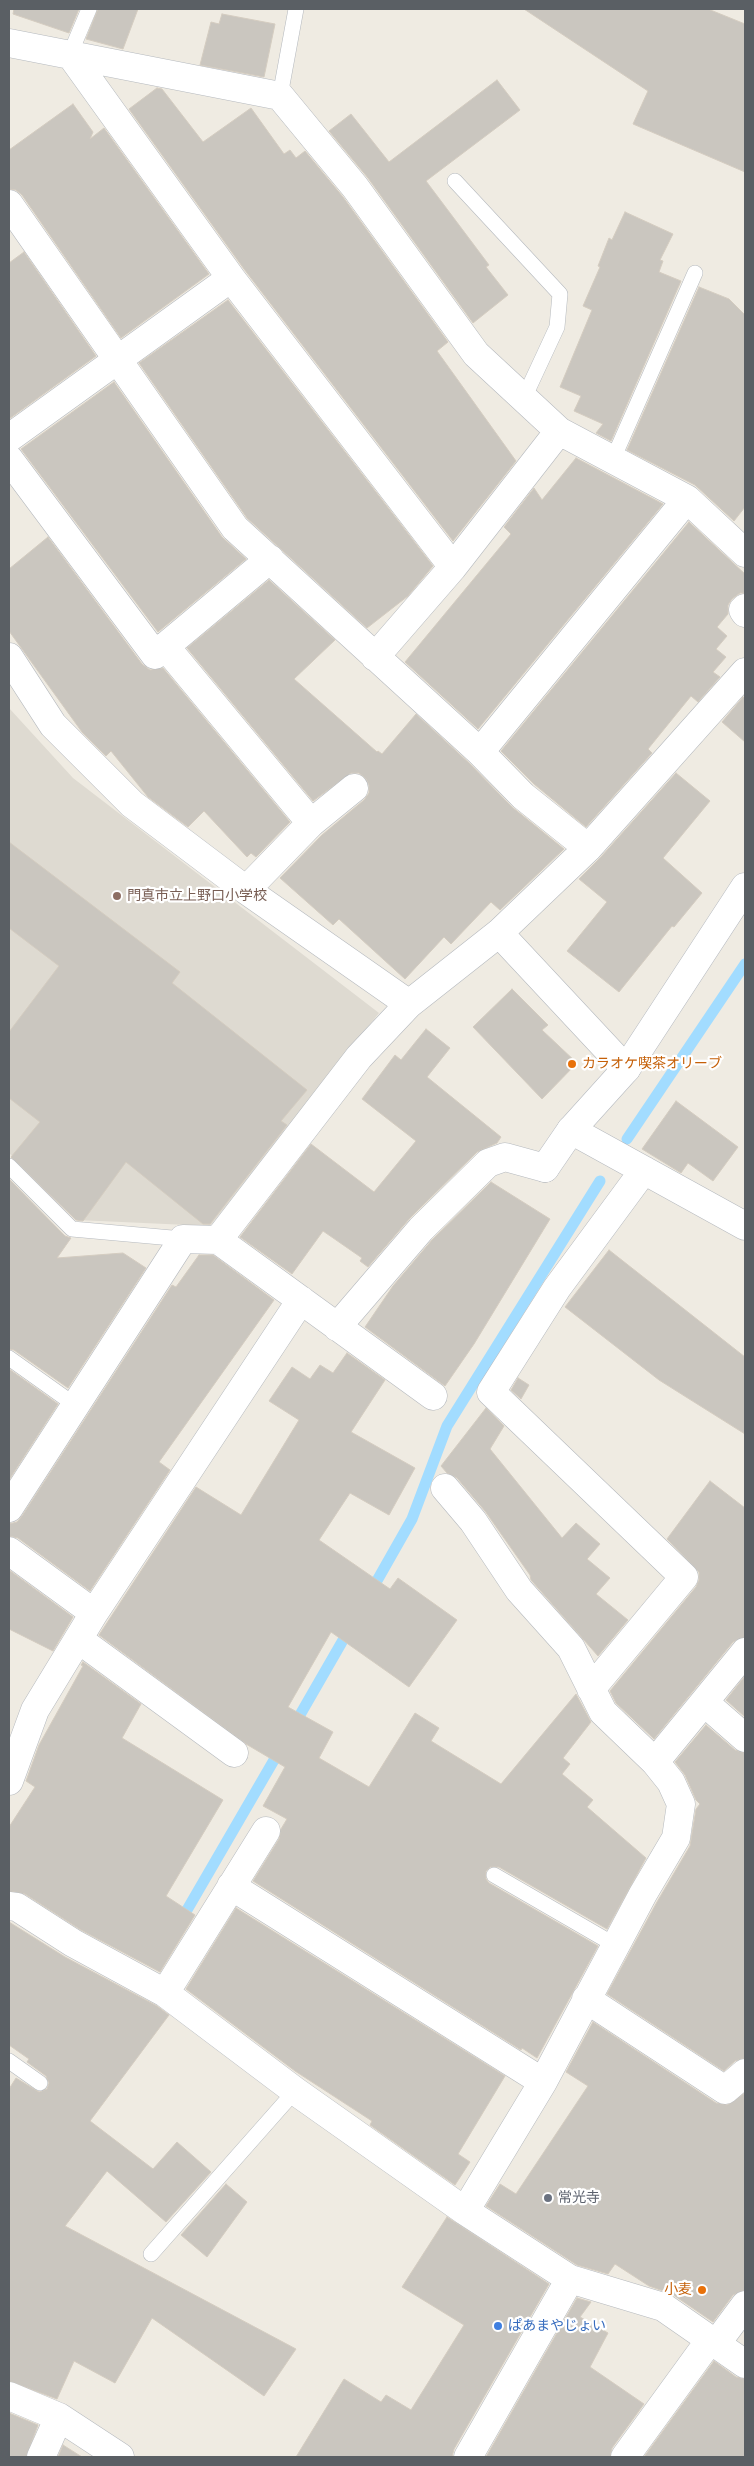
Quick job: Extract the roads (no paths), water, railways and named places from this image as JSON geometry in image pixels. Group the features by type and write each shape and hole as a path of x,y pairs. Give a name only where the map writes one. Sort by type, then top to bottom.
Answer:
{"street":[{"path":"9,43 280,96 355,187 476,354 559,430 687,499 745,553"},
{"path":"70,54 230,278 453,567"},
{"path":"9,204 235,528 480,752 523,796 588,848"},
{"path":"9,438 230,278"},
{"path":"375,657 453,567 559,430"},
{"path":"9,459 155,654 270,558"},
{"path":"480,752 687,499"},
{"path":"745,608 743,610 745,613"},
{"path":"165,646 311,823"},
{"path":"9,657 53,725 132,804 246,890 409,1004"},
{"path":"218,1240 359,1057 409,1004 500,933 588,848 745,672"},
{"path":"246,890 311,823 354,788"},
{"path":"337,1327 421,1229 488,1163 506,1158 545,1168 571,1130 626,1069 745,887"},
{"path":"500,933 626,1069"},
{"path":"571,1130 744,1223"},
{"path":"591,1689 684,1577 491,1392 557,1288 644,1170"},
{"path":"9,1508 183,1239 218,1240 433,1396"},
{"path":"9,1781 35,1710 78,1639 301,1300"},
{"path":"445,1488 473,1521 519,1590 571,1648 603,1712 655,1762 671,1782 682,1804 676,1838 586,1999 543,2082 465,2211"},
{"path":"11,1557 94,1613"},
{"path":"78,1639 234,1753"},
{"path":"655,1762 745,1652"},
{"path":"705,1703 745,1738"},
{"path":"151,1985 231,1886 266,1830"},
{"path":"231,1886 543,2082"},
{"path":"9,1906 17,1907 73,1943 151,1985 295,2091 465,2211 570,2279 663,2307 745,2364"},
{"path":"586,1999 725,2090 745,2073"},
{"path":"468,2457 570,2279"},
{"path":"625,2457 713,2342 745,2305"},
{"path":"9,2396 59,2417 120,2457"},
{"path":"41,2457 59,2417"}],"lane":[{"path":"70,54 89,9"},
{"path":"280,96 296,9"},
{"path":"456,181 560,294 557,326 524,398"},
{"path":"613,460 695,273"},
{"path":"9,1166 72,1229 183,1239"},
{"path":"9,1358 75,1405"},
{"path":"494,1875 616,1945"},
{"path":"9,2060 40,2083"},
{"path":"151,2254 295,2091"}],"waterway":[{"path":"627,1139 745,964"},
{"path":"370,1593 412,1519 447,1426 600,1181"},
{"path":"293,1727 350,1628"},
{"path":"180,1922 281,1748"}],"place":[{"name":"門真市立上野口小学校","path":"117,896"},
{"name":"カラオケ喫茶オリーブ","path":"572,1064"},
{"name":"常光寺","path":"548,2198"},
{"name":"小麦","path":"702,2290"},
{"name":"ぱあまやじょい","path":"498,2326"}]}
